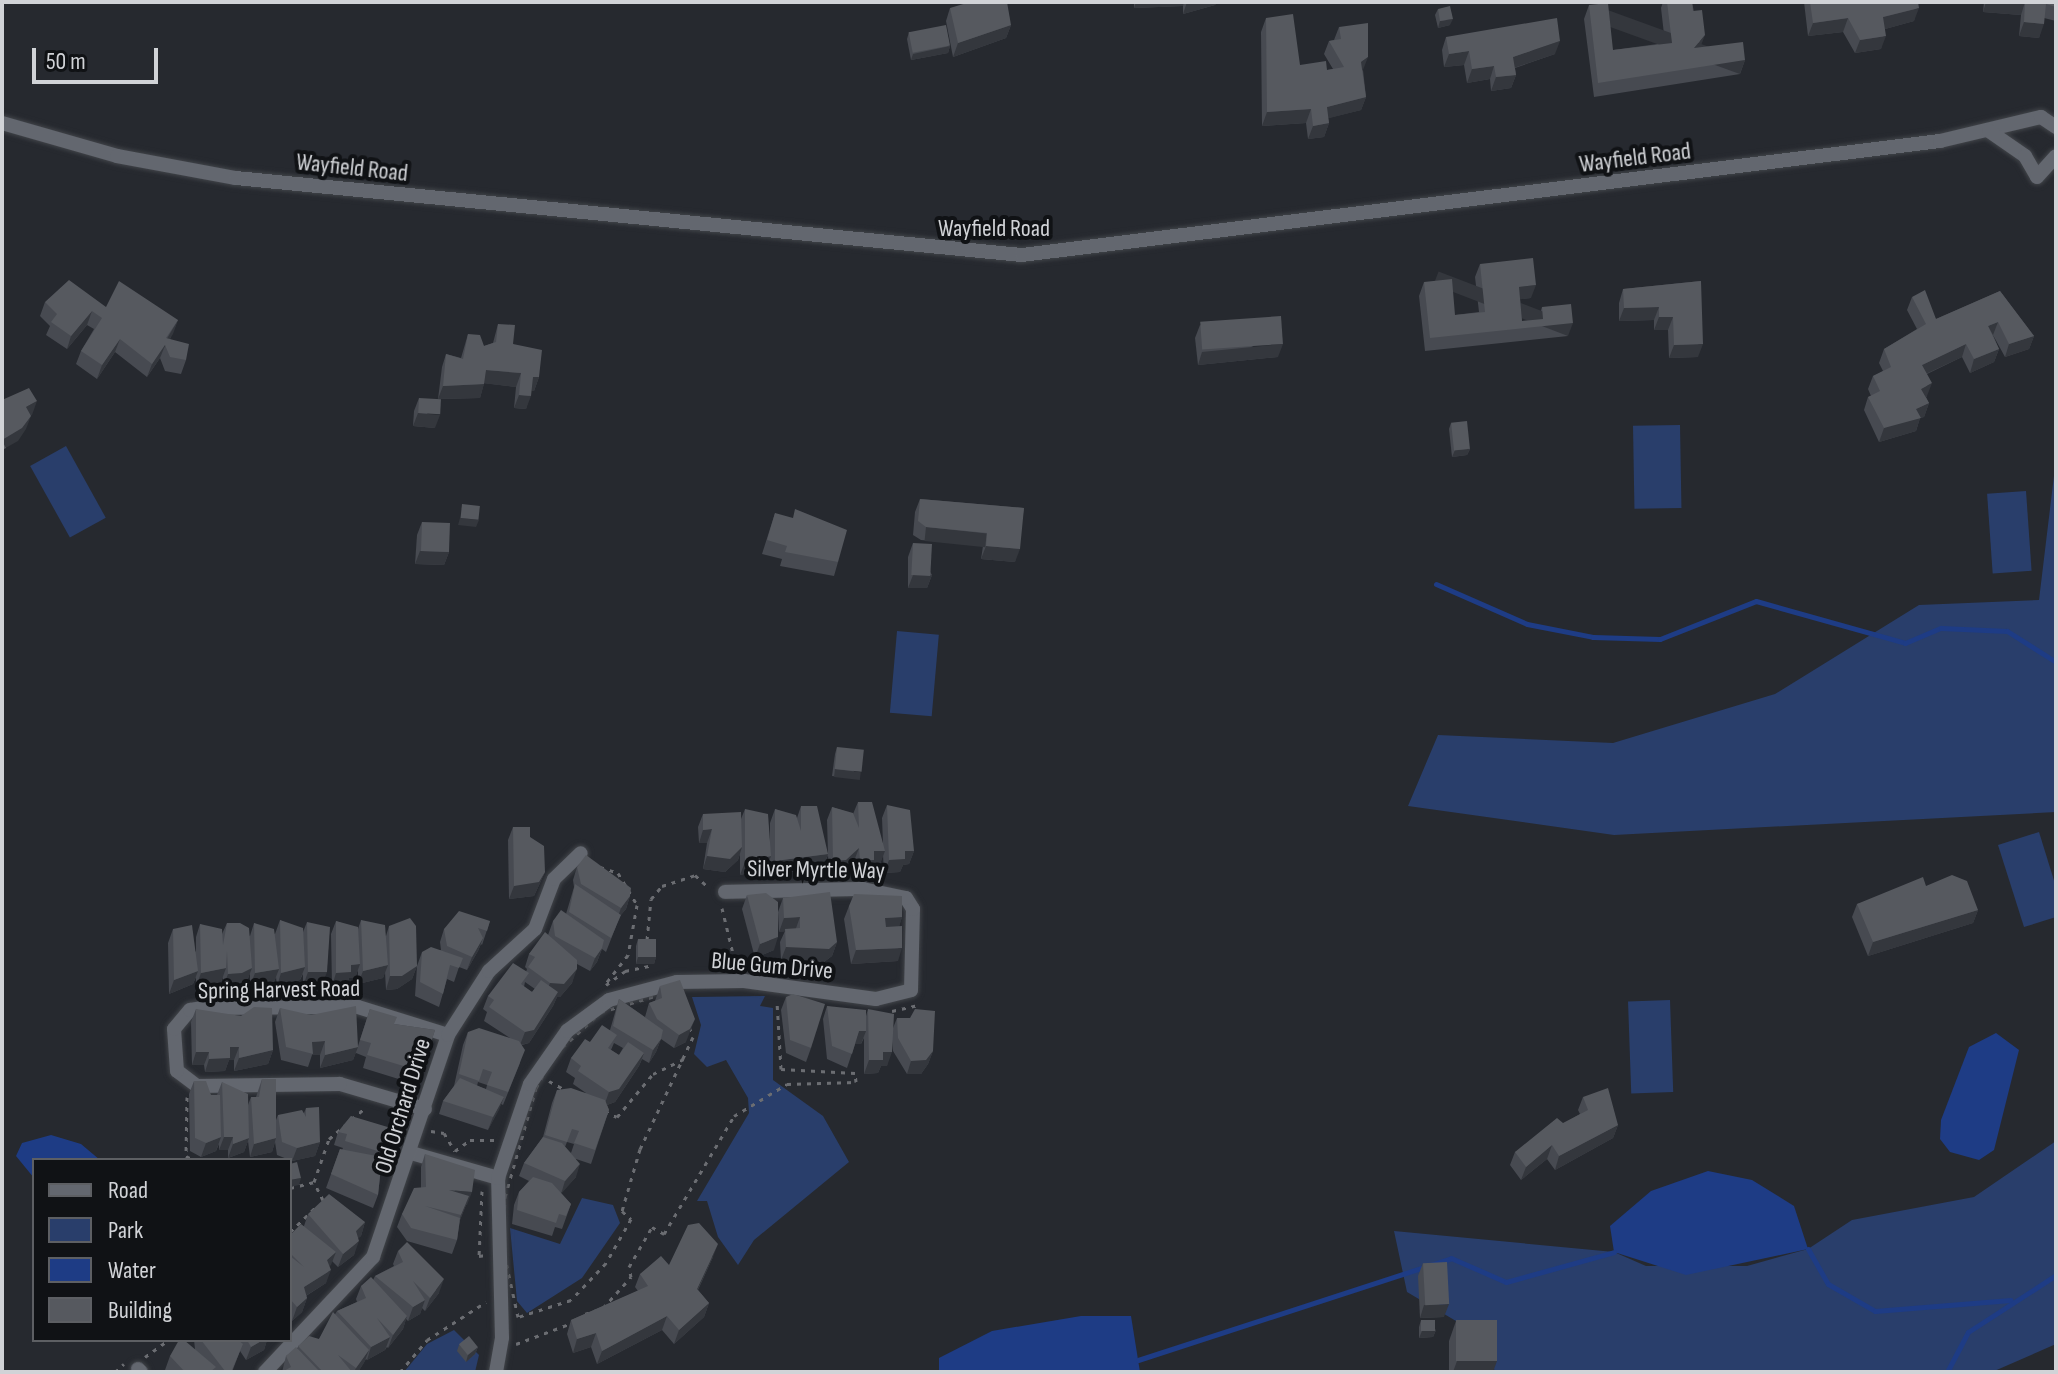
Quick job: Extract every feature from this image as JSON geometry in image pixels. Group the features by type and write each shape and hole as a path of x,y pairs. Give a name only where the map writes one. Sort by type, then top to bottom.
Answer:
{"street":[{"name":"Wayfield Road","path":"2,123 117,156 236,178 1022,255 1166,242 1989,131 2041,117 2056,127"},
{"path":"1989,131 2025,156 2037,177 2056,156"},
{"name":"Old Orchard Drive","path":"265,1372 363,1274 388,1226 411,1153 427,1115 448,1035 489,971 535,929 554,879 581,853"},
{"name":"Silver Myrtle Way","path":"725,892 863,889 906,898 913,909 911,990"},
{"name":"Blue Gum Drive","path":"496,1372 502,1338 491,1179 530,1084 567,1031 609,1000 677,982 747,974 876,999 911,990"},
{"name":"Spring Harvest Road","path":"427,1115 340,1084 197,1086 177,1071 174,1029 190,1010 203,1008 358,1007 448,1035"},
{"path":"411,1153 491,1179"}],"path":[{"path":"592,865 618,873 637,905 631,941 606,985 625,971 653,965"},
{"path":"631,941 647,940 656,892 695,875 724,911 735,966 747,974"},
{"path":"659,990 675,990 692,1024 684,1059 650,1122 622,1211 631,1219 606,1263 567,1303 525,1318 514,1313 503,1248 505,1197 542,1078 573,1035 601,1012 659,990"},
{"path":"511,1351 603,1308 631,1277 629,1267 652,1227 664,1234 734,1116 787,1084 856,1082 855,1073 781,1069 775,994 790,996"},
{"path":"883,1010 907,1012 925,997"},
{"path":"592,1104 617,1117 653,1074 684,1059"},
{"path":"542,1078 580,1097"},
{"path":"191,1158 186,1156 187,1093 201,1093"},
{"path":"314,1182 338,1125 372,1099"},
{"path":"427,1115 427,1131 444,1133 455,1151 470,1140 496,1139 496,1149"},
{"path":"486,1255 479,1256 491,1179"},
{"path":"292,1188 314,1182"},
{"path":"292,1230 324,1199 314,1182"},
{"path":"400,1372 427,1340 488,1301"},
{"path":"140,1368 166,1342"}],"green space":[{"path":"1680,425 1681,508 1634,509 1633,426"},
{"path":"66,446 106,518 70,538 30,466"},
{"path":"2056,459 2056,812 1614,835 1408,806 1438,735 1613,743 1775,694 1919,605 2039,600"},
{"path":"2026,491 2032,571 1993,574 1987,494"},
{"path":"897,631 939,635 932,716 890,713"},
{"path":"2039,832 2056,887 2056,917 2024,927 1998,845"},
{"path":"765,996 760,1006 773,1008 773,1080 823,1116 849,1162 754,1240 738,1265 718,1237 707,1201 697,1201 749,1113 748,1098 726,1060 707,1067 694,1054 701,1025 692,997"},
{"path":"1670,1000 1673,1092 1631,1093 1628,1001"},
{"path":"2056,1141 2056,1344 1992,1372 1495,1372 1483,1337 1407,1292 1394,1231 1614,1252 1646,1266 1747,1266 1808,1249 1852,1220 1974,1197"},
{"path":"582,1198 613,1205 620,1223 582,1278 527,1313 517,1301 510,1228 560,1244"},
{"path":"454,1330 479,1355 475,1372 404,1372 427,1344"}],"water":[{"path":"1996,1033 2019,1050 1994,1150 1979,1160 1950,1152 1940,1139 1941,1120 1969,1047"},
{"path":"51,1135 81,1144 98,1158 32,1158 32,1176 16,1156 22,1143"},
{"path":"1708,1171 1752,1180 1794,1206 1808,1249 1686,1275 1614,1252 1610,1226 1651,1191"},
{"path":"1081,1316 1131,1316 1140,1372 939,1372 939,1358 992,1331"}],"building":[{"path":"970,2 1007,2 1011,25 958,43 950,8"},
{"path":"1667,2 1692,2 1693,11 1702,10 1705,35 1694,48 1743,42 1745,60 1598,83 1589,5 1608,3 1613,50 1672,43"},
{"path":"1810,2 1918,2 1919,8 1883,17 1886,36 1860,40 1848,18 1813,23"},
{"path":"2025,2 2056,2 2056,7 2046,4 2044,24 2024,22"},
{"path":"1450,6 1453,19 1440,21 1438,9"},
{"path":"1293,14 1300,65 1326,61 1327,70 1344,67 1329,41 1341,39 1339,27 1368,23 1368,57 1361,62 1366,97 1327,107 1329,123 1313,126 1311,109 1267,112 1266,18"},
{"path":"1557,18 1560,41 1513,57 1516,75 1496,77 1494,66 1472,69 1469,51 1449,54 1446,37"},
{"path":"946,25 950,46 913,53 909,32"},
{"path":"1533,258 1536,285 1519,287 1522,321 1543,319 1542,307 1571,304 1573,323 1430,338 1424,282 1452,279 1455,315 1485,312 1480,264"},
{"path":"69,280 106,307 119,281 178,320 166,338 189,344 186,360 170,357 165,345 152,364 120,339 102,365 81,351 102,318 92,311 71,336 51,322 57,314 45,302"},
{"path":"1701,281 1703,344 1674,345 1673,317 1659,317 1659,307 1624,308 1623,289"},
{"path":"1925,290 1936,319 2000,291 2034,336 2009,344 1998,322 1988,326 1999,349 1974,359 1966,344 1922,365 1932,383 1921,389 1929,403 1916,409 1921,418 1884,428 1868,397 1880,391 1873,376 1891,367 1884,349 1926,324 1912,297"},
{"path":"1281,316 1283,344 1202,350 1200,322"},
{"path":"498,324 515,325 513,344 542,350 539,377 533,377 531,396 519,395 521,373 486,370 484,384 443,386 446,354 463,359 468,334 480,335 484,346 496,342"},
{"path":"29,388 37,401 26,407 31,416 22,428 2,440 2,400"},
{"path":"419,398 441,399 440,414 418,413"},
{"path":"1467,421 1470,449 1454,451 1451,423"},
{"path":"920,499 1024,508 1020,549 986,546 987,533 926,527 918,521"},
{"path":"462,504 480,506 478,520 461,518"},
{"path":"795,509 847,530 838,562 785,552 787,546 767,540 775,513 793,518"},
{"path":"422,522 450,523 449,552 421,551"},
{"path":"913,543 932,544 930,576 911,575"},
{"path":"837,747 864,750 862,772 835,769"},
{"path":"858,802 872,802 885,851 874,851 874,860 860,861 859,848 846,860 833,861 832,807 853,813 859,828"},
{"path":"887,805 910,810 914,851 905,851 905,859 889,860"},
{"path":"801,806 817,806 828,854 775,861 775,809 796,815 801,831"},
{"path":"745,809 768,814 771,856 745,862"},
{"path":"741,812 742,847 730,859 707,856 712,829 703,830 703,814"},
{"path":"513,827 530,827 530,837 544,846 545,872 539,882 514,886"},
{"path":"586,855 631,888 630,896 621,908 581,884 577,867"},
{"path":"1952,875 1967,881 1978,910 1873,942 1857,904 1923,877 1926,886"},
{"path":"575,884 621,915 611,938 569,912"},
{"path":"830,892 837,942 829,949 786,947 785,929 800,928 800,917 784,918 783,898"},
{"path":"766,893 778,902 778,937 760,944 747,895"},
{"path":"854,894 902,896 902,917 885,918 886,927 902,926 902,948 856,950 849,906"},
{"path":"561,910 604,940 595,958 555,936 553,921"},
{"path":"459,911 490,921 487,931 478,928 483,938 472,957 447,946 444,929"},
{"path":"410,918 416,926 417,966 402,976 390,976 389,926"},
{"path":"280,920 303,928 305,967 281,973"},
{"path":"361,920 385,925 388,965 363,971"},
{"path":"336,921 358,927 360,964 351,965 351,972 336,973"},
{"path":"307,922 330,927 327,972 308,972"},
{"path":"227,923 240,923 249,928 252,968 242,973 228,974 227,951 226,968 201,973 200,924 222,929 223,945"},
{"path":"254,923 274,929 279,969 255,973"},
{"path":"192,925 198,971 174,980 173,929"},
{"path":"545,932 577,960 577,969 564,984 550,983 528,967 535,957 529,954"},
{"path":"638,939 656,939 656,957 638,957"},
{"path":"431,947 463,958 459,968 450,965 443,994 420,982 422,952"},
{"path":"513,963 529,973 521,984 532,992 541,980 558,992 534,1030 525,1032 489,1007 494,1000 488,996"},
{"path":"680,980 695,1019 690,1029 679,1035 657,1019 649,1003 662,998 660,986"},
{"path":"793,994 825,1004 811,1048 790,1040 786,997"},
{"path":"619,999 663,1030 653,1050 613,1026"},
{"path":"356,1006 358,1047 325,1055 325,1041 312,1042 313,1054 286,1047 280,1008 311,1015"},
{"path":"827,1006 866,1010 866,1031 859,1031 852,1054 832,1046"},
{"path":"254,1007 272,1008 273,1050 239,1058 239,1047 230,1047 230,1058 209,1059 209,1052 196,1052 196,1009 241,1016"},
{"path":"370,1009 397,1017 394,1024 435,1030 425,1061 416,1059 410,1068 367,1055 371,1043 360,1040"},
{"path":"868,1009 894,1014 892,1052 883,1052 883,1060 869,1060"},
{"path":"915,1009 935,1011 933,1051 926,1060 911,1061 898,1038 897,1018 910,1018"},
{"path":"602,1025 617,1035 608,1048 619,1055 628,1042 644,1053 619,1089 609,1092 578,1071 581,1066 571,1058 585,1039 590,1042"},
{"path":"479,1028 519,1041 525,1050 508,1092 487,1085 492,1072 483,1069 479,1081 459,1074 468,1032"},
{"path":"460,1078 504,1097 493,1117 443,1101"},
{"path":"262,1079 276,1079 276,1138 254,1144 251,1097 259,1097"},
{"path":"194,1081 206,1081 211,1095 220,1095 221,1137 206,1143 195,1138"},
{"path":"222,1082 248,1094 249,1138 233,1144 233,1137 224,1137"},
{"path":"571,1088 605,1100 609,1110 595,1150 574,1143 579,1131 572,1129 567,1142 545,1135 557,1090"},
{"path":"1608,1088 1618,1125 1559,1156 1552,1145 1526,1167 1515,1152 1557,1118 1563,1123 1588,1110 1583,1097"},
{"path":"319,1107 320,1142 297,1148 282,1142 278,1115 302,1110 306,1117 306,1108"},
{"path":"351,1116 391,1128 397,1144 394,1156 345,1141 347,1134 338,1132"},
{"path":"543,1137 562,1143 580,1164 565,1181 524,1163"},
{"path":"340,1149 382,1157 378,1195 331,1174"},
{"path":"425,1154 475,1170 472,1192 449,1190 469,1196 461,1215 425,1206 460,1218 457,1240 411,1228 402,1214 414,1188 426,1187"},
{"path":"297,1162 301,1178 292,1180 292,1163"},
{"path":"533,1177 552,1183 571,1204 566,1216 559,1214 556,1223 517,1210 519,1192"},
{"path":"329,1194 365,1222 356,1231 359,1241 343,1254 308,1214"},
{"path":"699,1223 718,1244 697,1289 709,1303 679,1330 667,1316 602,1351 596,1333 577,1339 571,1320 648,1286 640,1274 661,1256 669,1265 688,1225"},
{"path":"301,1224 336,1252 327,1260 331,1270 304,1287 307,1298 297,1307 292,1301 292,1258 304,1267 292,1255 292,1233"},
{"path":"407,1242 444,1279 430,1298 413,1281 425,1300 413,1307 375,1276 403,1262 398,1251"},
{"path":"1447,1262 1449,1304 1425,1305 1423,1263"},
{"path":"371,1277 407,1316 393,1335 377,1318 390,1337 371,1347 337,1311 366,1298 361,1286"},
{"path":"333,1312 369,1350 356,1368 338,1355 352,1372 323,1372 298,1346 309,1336 319,1339"},
{"path":"1421,1320 1435,1320 1435,1331 1421,1331"},
{"path":"1456,1320 1497,1320 1497,1361 1456,1361"},
{"path":"469,1336 478,1347 468,1355 459,1344"},
{"path":"178,1342 186,1342 216,1367 210,1372 185,1372 170,1356"},
{"path":"203,1342 243,1344 232,1370 225,1371"},
{"path":"296,1347 320,1372 282,1372 291,1367 286,1356"}],"waterway":[{"path":"1436,584 1527,624 1593,637 1660,639 1756,601 1905,643 1941,628 2007,631 2056,662"},
{"path":"1808,1249 1828,1284 1875,1311 2011,1300"},
{"path":"1138,1360 1451,1258 1506,1282 1614,1252"},
{"path":"1947,1372 1968,1332 2056,1275"}]}
